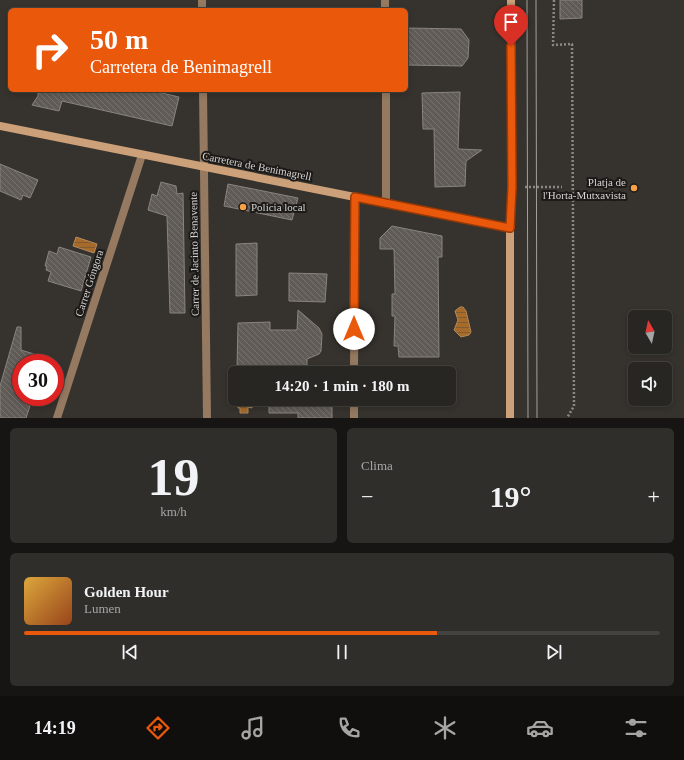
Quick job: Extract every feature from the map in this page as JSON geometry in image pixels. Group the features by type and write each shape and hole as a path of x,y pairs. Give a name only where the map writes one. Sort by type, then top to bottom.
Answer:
{"street":[{"path":"510,418 510,228 512,187 511,0"},
{"name":"Carrer de Jacinto Benavente","path":"203,92 207,418"},
{"path":"386,92 386,203"},
{"name":"Carretera de Benimagrell","path":"0,126 510,228"},
{"name":"Carrer Góngora","path":"57,418 142,155"},
{"path":"354,366 355,197"},
{"path":"354,406 354,418"}],"path":[{"path":"554,0 553,44 572,44 574,406 568,418"},
{"path":"512,187 562,187"}],"shaded area":[{"path":"76,237 97,244 94,253 73,246"},
{"path":"460,307 463,307 466,311 471,332 469,335 461,337 454,330 458,320 455,311"},
{"path":"238,406 252,406 252,408 248,407 248,413 240,413 240,408 238,408"}],"building":[{"path":"560,0 582,0 582,18 560,19"},
{"path":"408,28 461,29 469,40 468,58 462,66 408,65"},
{"path":"38,92 158,92 179,97 172,126 62,101 59,111 32,105 38,96"},
{"path":"460,92 458,149 482,150 466,161 465,186 435,187 434,129 423,129 422,93"},
{"path":"0,164 38,180 30,198 23,195 21,200 0,191"},
{"path":"161,182 176,186 177,194 183,193 185,313 170,313 167,216 148,210 152,194 157,196"},
{"path":"228,184 298,198 292,220 224,206"},
{"path":"392,226 442,236 442,257 438,257 439,357 399,357 398,346 394,346 395,316 392,316 392,294 395,294 394,249 380,249 380,238"},
{"path":"257,243 257,295 236,296 236,244"},
{"path":"59,247 91,257 81,291 48,281 51,272 46,270 47,266 45,266 49,251 57,254"},
{"path":"289,273 327,274 325,302 289,301"},
{"path":"298,310 319,328 322,334 321,351 319,354 307,359 307,366 237,366 238,323 270,322 270,330 297,330"},
{"path":"17,327 21,327 21,350 34,354 12,354 12,406 30,406 26,418 0,418 0,386"},
{"path":"269,406 332,406 332,418 298,418 298,413 269,413"}],"tram line":[{"path":"527,0 528,418"},
{"path":"536,0 537,418"}],"place":[{"name":"Platja de l'Horta-Mutxavista","path":"634,188"},
{"name":"Policia local","path":"243,207"}],"route":[{"path":"354,329 355,197 510,228 512,187 511,46"}]}
